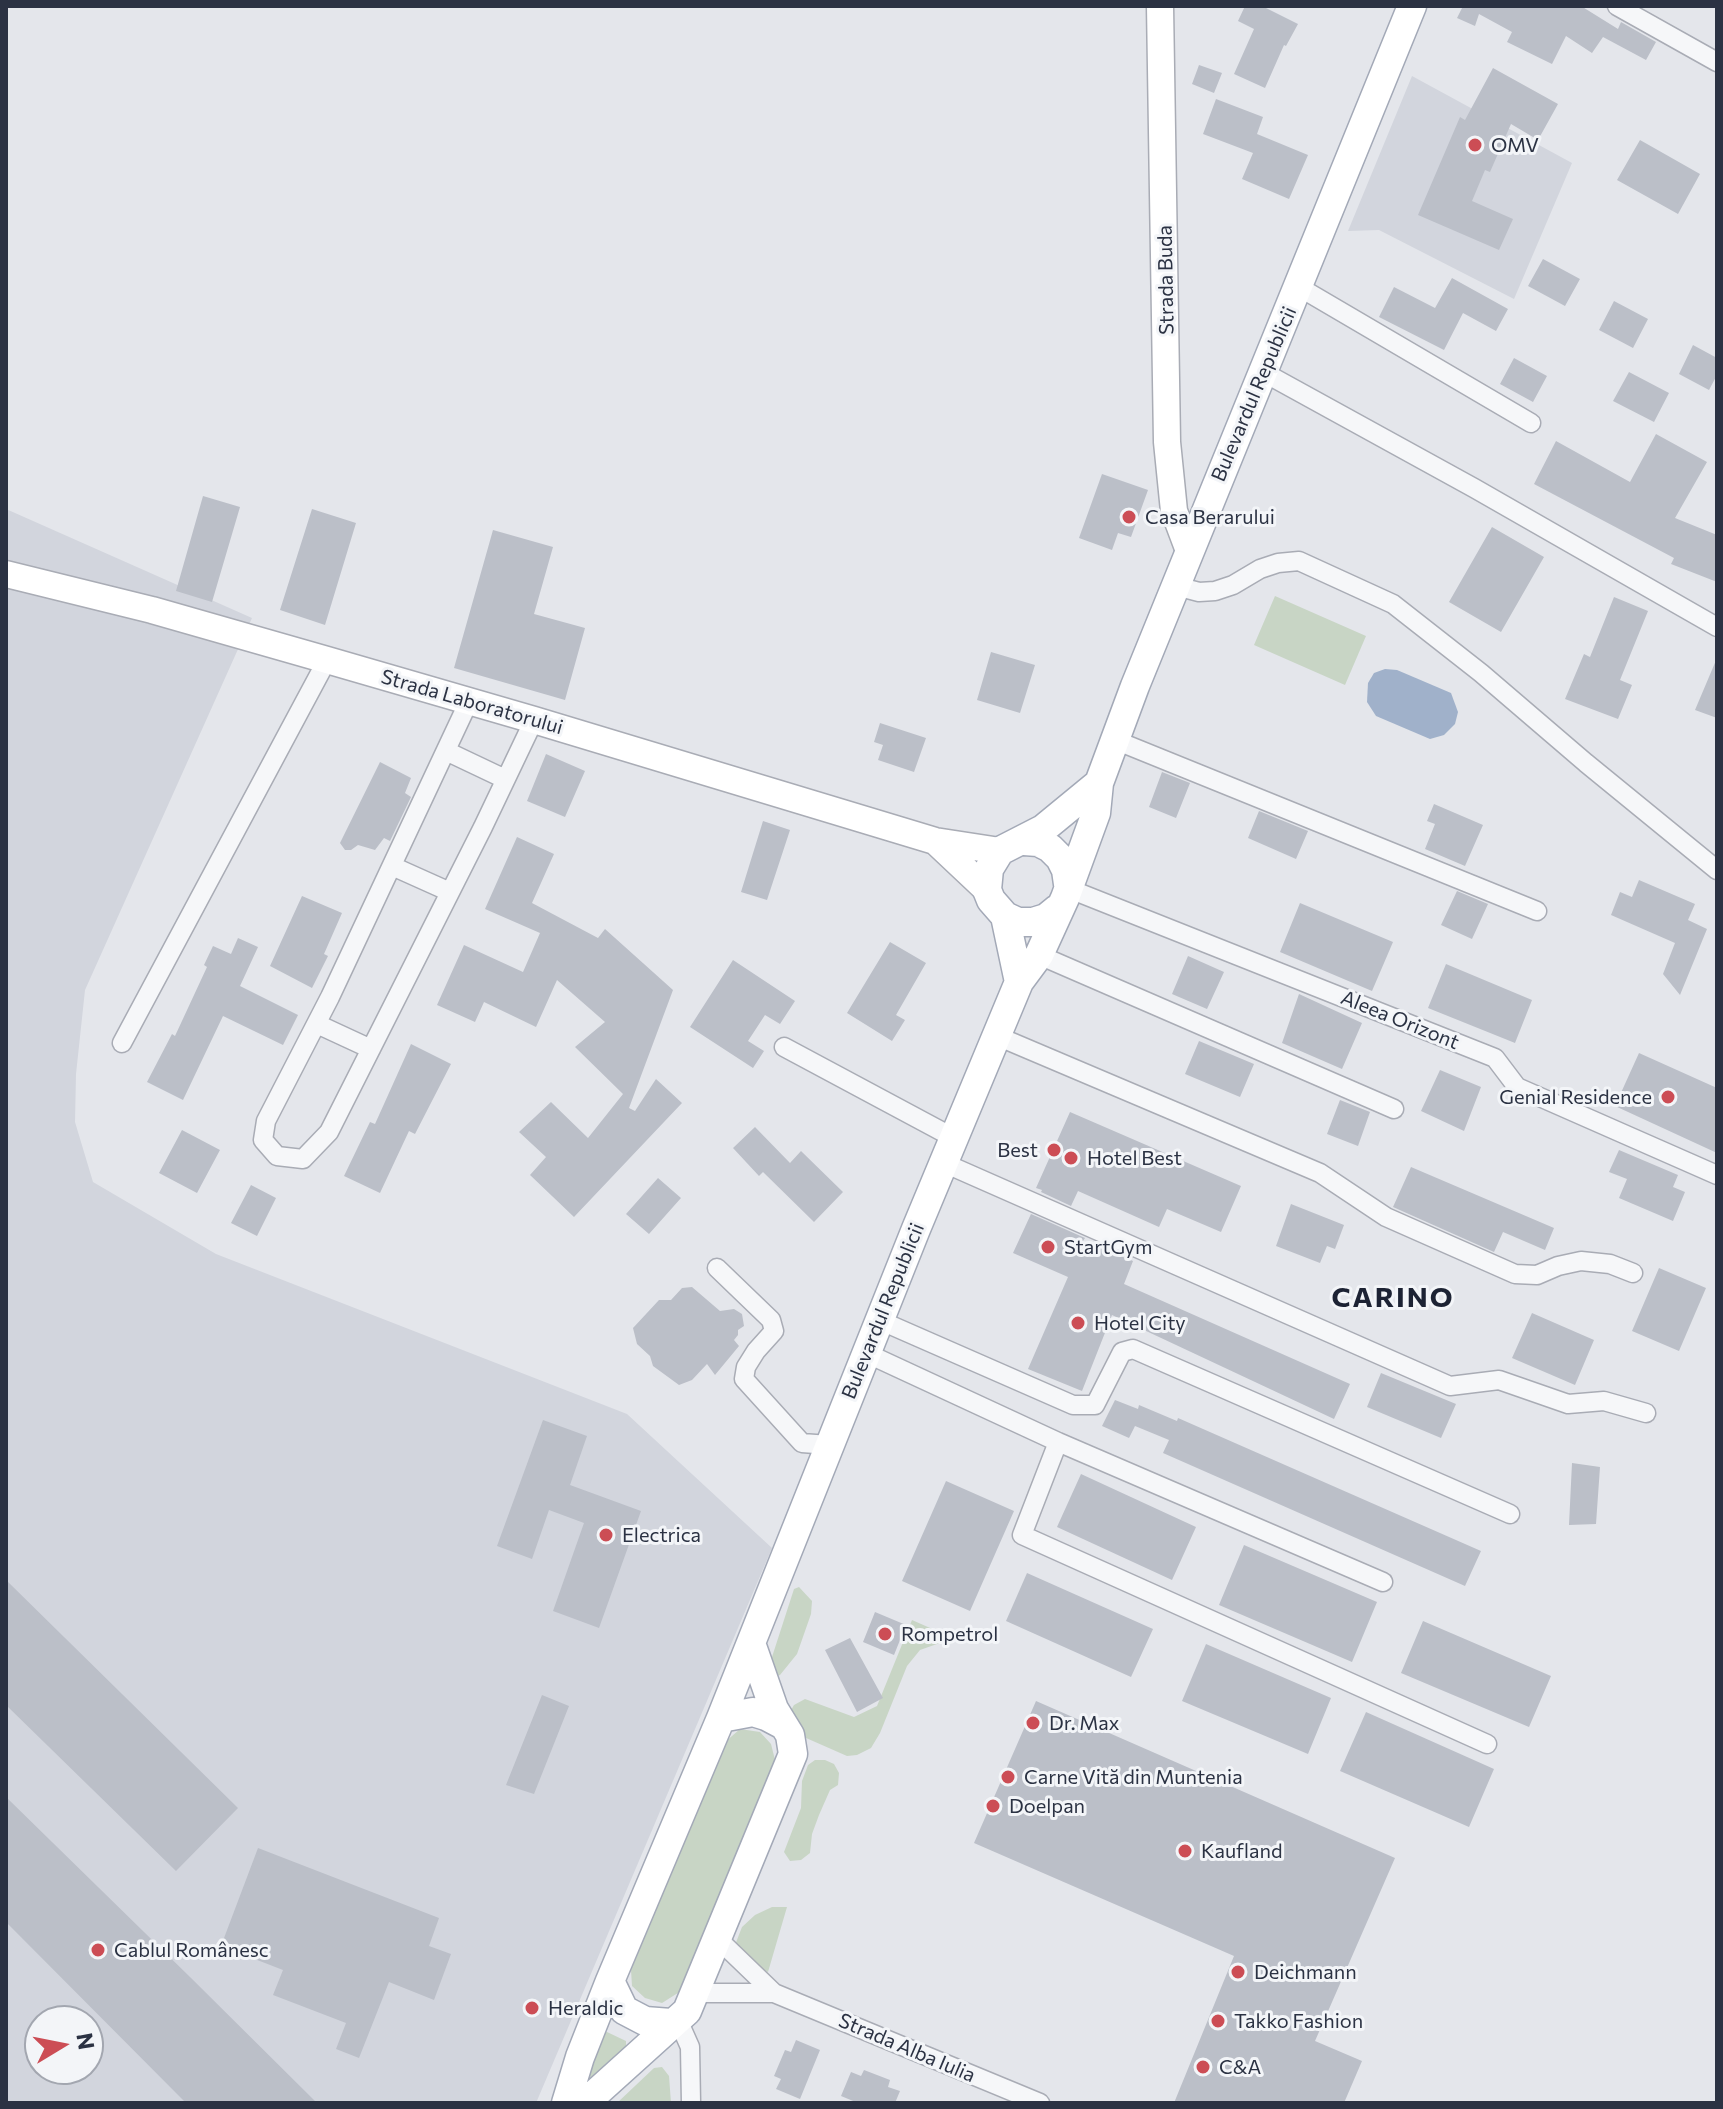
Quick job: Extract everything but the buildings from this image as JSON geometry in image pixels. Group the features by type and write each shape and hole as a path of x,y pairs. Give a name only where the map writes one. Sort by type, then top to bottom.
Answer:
{"main road":[{"name":"Bulevardul Republicii","path":"566,2103 580,2057 610,1981 721,1718 949,1150 1019,982 1039,955 1064,894 1096,813 1099,783 1189,551 1412,6"},
{"name":"Bulevardul Republicii","path":"1012,846 1069,810 1099,783"},
{"path":"1038,842 1060,858 1066,870 1064,894 1046,918 1018,922 1005,916 991,900 987,890 989,869 1012,846 1038,842"},
{"path":"1005,916 1019,982"},
{"path":"585,2103 687,2011 793,1754 790,1735 761,1676 751,1643"},
{"path":"721,1718 753,1712 783,1725"},
{"path":"610,1981 624,2010 645,2021 675,2022"}],"street":[{"name":"Strada Buda","path":"1160,6 1168,454 1174,511 1189,551"},
{"path":"1617,6 1717,62"},
{"path":"1299,287 1531,423"},
{"path":"1263,372 1717,627"},
{"path":"1176,586 1199,592 1215,591 1269,566 1299,561 1393,604 1481,673 1717,870"},
{"name":"Strada Laboratorului","path":"6,574 152,610 327,660 935,841 1012,846"},
{"path":"122,1043 327,660"},
{"path":"469,701 317,1024 266,1121 263,1140 277,1156 303,1159 329,1132 534,720"},
{"path":"1115,740 1537,911"},
{"path":"446,751 505,779"},
{"path":"935,841 987,890"},
{"path":"392,866 450,892"},
{"name":"Aleea Orizont","path":"1064,894 1495,1058 1517,1087 1717,1175"},
{"path":"1039,955 1394,1109"},
{"path":"317,1024 371,1049"},
{"path":"997,1036 1320,1173 1386,1217 1515,1274 1537,1275 1581,1261 1610,1264 1633,1273"},
{"path":"784,1047 949,1150 1450,1386 1499,1380 1568,1404 1604,1401 1646,1413"},
{"path":"717,1268 771,1320 774,1331 756,1351 746,1367 744,1379 802,1443 829,1445"},
{"path":"879,1320 1073,1405 1095,1405 1122,1352 1133,1349 1510,1514"},
{"path":"866,1353 1058,1442 1383,1582"},
{"path":"1058,1442 1022,1535 1487,1744"},
{"name":"Strada Alba Iulia","path":"718,1939 774,1993 1040,2103"},
{"name":"Strada Alba Iulia","path":"695,1993 774,1993"},
{"path":"675,2022 690,2047 691,2103"},
{"path":"677,2103 690,2057"}],"shaded area":[{"path":"1412,76 1572,163 1514,299 1379,230 1348,231"},
{"path":"6,509 252,618 85,990 76,1074 75,1122 93,1182 216,1254 627,1414 772,1548 536,2103 6,2103"}],"green space":[{"path":"1275,596 1366,636 1345,685 1254,645"},
{"path":"799,1587 812,1601 811,1614 797,1654 775,1677 769,1672 772,1657 794,1589"},
{"path":"912,1620 955,1639 952,1644 937,1644 920,1650 907,1666 871,1748 847,1756 797,1734 786,1719 794,1705 805,1699 854,1717 877,1706"},
{"path":"740,1729 760,1732 771,1744 775,1760 771,1772 681,1991 662,2003 645,1998 632,1986 631,1970 724,1743"},
{"path":"815,1760 834,1764 839,1773 838,1785 830,1790 819,1815 812,1834 810,1853 801,1860 790,1861 784,1852 801,1808 802,1781 808,1765"},
{"path":"772,1907 787,1907 768,1972 754,1966 735,1945 742,1927 755,1915"},
{"path":"607,2032 626,2041 626,2048 574,2098 598,2034"},
{"path":"662,2067 669,2076 671,2103 617,2103 654,2068"}],"water":[{"path":"1385,669 1397,670 1451,693 1458,712 1455,724 1444,735 1430,739 1376,716 1367,702 1368,683 1374,673"}],"place":[{"name":"OMV","path":"1475,145"},
{"name":"Casa Berarului","path":"1129,517"},
{"name":"Genial Residence","path":"1668,1097"},
{"name":"Best","path":"1054,1150"},
{"name":"Hotel Best","path":"1071,1158"},
{"name":"StartGym","path":"1048,1247"},
{"name":"Hotel City","path":"1078,1323"},
{"name":"Electrica","path":"606,1535"},
{"name":"Rompetrol","path":"885,1634"},
{"name":"Dr. Max","path":"1033,1723"},
{"name":"Carne Vită din Muntenia","path":"1008,1777"},
{"name":"Doelpan","path":"993,1806"},
{"name":"Kaufland","path":"1185,1851"},
{"name":"Cablul Românesc","path":"98,1950"},
{"name":"Deichmann","path":"1238,1972"},
{"name":"Heraldic","path":"532,2008"},
{"name":"Takko Fashion","path":"1218,2021"},
{"name":"C&A","path":"1203,2067"}],"district":[{"name":"CARINO","path":"1393,1298"}]}
